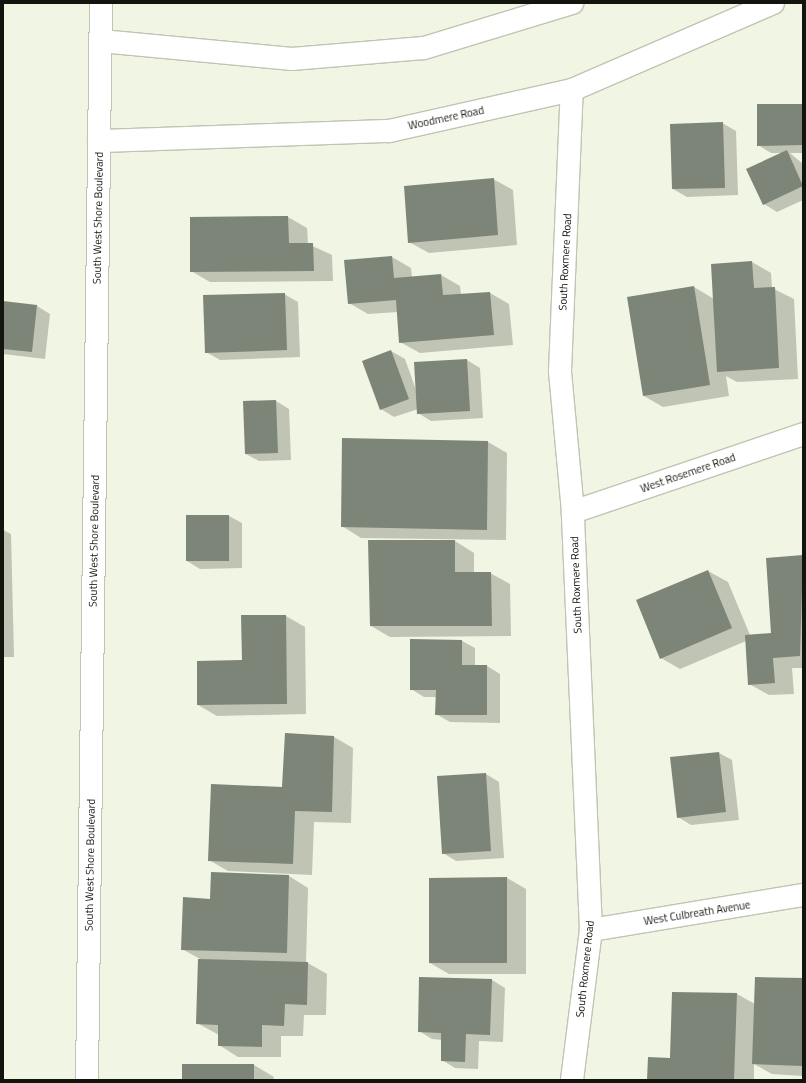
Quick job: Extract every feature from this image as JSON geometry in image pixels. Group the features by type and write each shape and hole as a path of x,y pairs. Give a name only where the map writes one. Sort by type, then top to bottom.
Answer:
{"street":[{"name":"South West Shore Boulevard","path":"87,1080 101,3"},
{"path":"100,41 300,58 424,48 572,3"},
{"name":"Woodmere Road","path":"99,141 389,131 572,90 773,3"},
{"name":"South Roxmere Road","path":"572,90 560,371 574,512 591,930 572,1080"},
{"name":"West Rosemere Road","path":"574,512 803,434"},
{"name":"West Culbreath Avenue","path":"591,930 803,895"}],"building":[{"path":"757,104 803,104 803,145 757,146"},
{"path":"723,122 725,188 672,189 670,124"},
{"path":"787,150 803,186 763,205 746,169"},
{"path":"494,178 498,235 408,243 404,186"},
{"path":"288,216 289,243 313,243 314,271 190,272 190,217"},
{"path":"392,256 394,278 441,274 443,295 490,292 494,335 399,343 396,300 348,304 344,260"},
{"path":"752,261 754,288 775,287 779,368 717,372 711,264"},
{"path":"694,286 710,385 643,396 627,297"},
{"path":"285,293 287,350 205,353 203,295"},
{"path":"3,301 37,305 32,352 3,349"},
{"path":"391,350 409,399 380,410 362,361"},
{"path":"467,359 470,411 417,414 414,362"},
{"path":"276,400 278,453 245,454 243,401"},
{"path":"342,438 488,441 487,530 341,527"},
{"path":"186,515 229,515 229,561 186,561"},
{"path":"368,540 455,540 455,572 491,572 492,626 370,626"},
{"path":"803,555 800,656 773,658 775,683 748,685 745,635 771,633 766,558"},
{"path":"708,570 732,628 660,659 636,600"},
{"path":"241,615 286,615 287,704 197,705 197,661 242,660"},
{"path":"410,639 462,640 462,665 487,665 487,715 435,715 436,690 410,690"},
{"path":"285,733 334,736 332,812 295,811 293,864 208,861 211,784 282,787"},
{"path":"719,752 726,812 677,818 670,757"},
{"path":"486,773 491,851 442,854 437,776"},
{"path":"211,872 289,875 287,953 181,950 183,897 210,899"},
{"path":"507,877 507,963 429,963 429,878"},
{"path":"198,959 308,962 307,1005 285,1004 284,1026 262,1025 262,1047 218,1046 218,1025 196,1024"},
{"path":"419,977 492,979 490,1035 466,1034 465,1062 441,1061 441,1033 418,1032"},
{"path":"755,977 803,978 803,1066 752,1064"},
{"path":"672,992 737,993 734,1080 647,1080 648,1057 670,1058"},
{"path":"182,1064 254,1064 254,1080 182,1080"}]}
